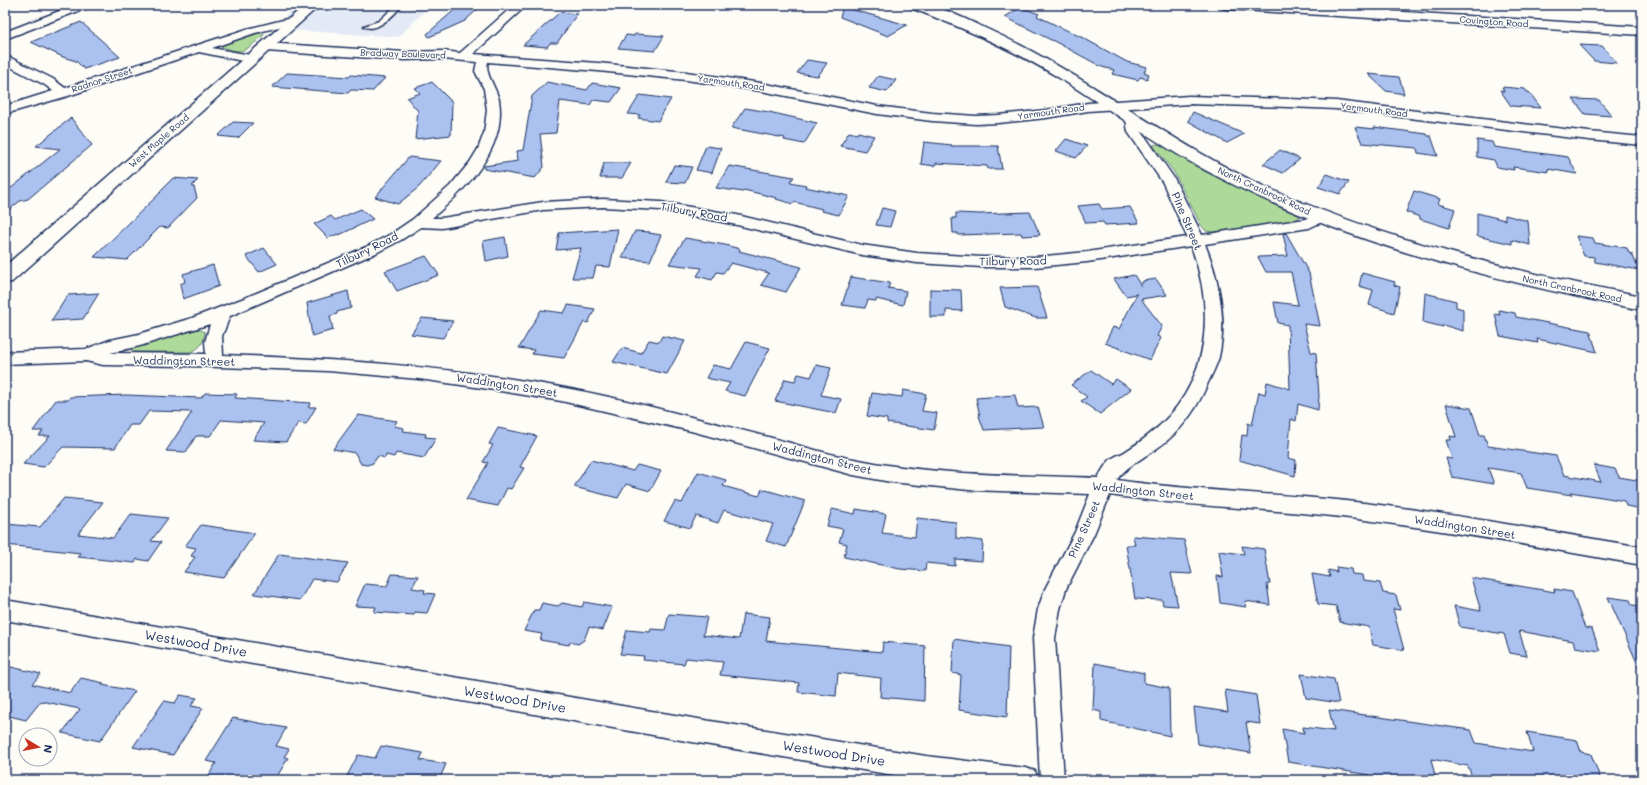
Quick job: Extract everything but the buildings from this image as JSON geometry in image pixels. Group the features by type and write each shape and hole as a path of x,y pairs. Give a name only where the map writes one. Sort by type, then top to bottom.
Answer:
{"street":[{"path":"5,36 85,5"},
{"name":"West Maple Road","path":"5,277 313,5"},
{"path":"463,57 521,5"},
{"name":"North Cranbrook Road","path":"916,5 973,28 1024,52 1061,73 1133,120 1212,167 1270,195 1321,217 1398,244 1474,266 1567,289 1642,303"},
{"name":"Covington Road","path":"1226,5 1385,10 1640,32"},
{"name":"Radnor Street","path":"5,110 64,93 252,31 295,20"},
{"name":"Bradway Boulevard","path":"265,47 404,56 437,55 463,57"},
{"path":"200,48 252,59"},
{"name":"Yarmouth Road","path":"463,57 606,68 729,82 877,110 932,118 976,120 998,119 1111,105 1189,100 1336,105 1589,136 1642,141"},
{"path":"5,59 49,82 64,93"},
{"path":"418,222 454,190 470,171 482,153 491,128 493,117 490,89 480,72 480,65 484,59"},
{"name":"Pine Street","path":"1052,780 1044,664 1044,638 1046,621 1052,598 1088,526 1103,486 1117,465 1153,442 1168,430 1193,397 1210,357 1213,326 1212,298 1205,264 1173,188 1162,169 1136,133 1133,120"},
{"name":"Tilbury Road","path":"86,355 110,346 140,340 222,313 371,250 396,237 418,222 442,223 543,206 603,203 661,206 708,214 834,244 888,254 945,261 997,262 1035,262 1072,259 1309,223 1321,217"},
{"path":"216,361 212,348 213,335 222,313"},
{"name":"Waddington Street","path":"5,358 86,355 109,359 328,365 419,373 482,381 561,394 691,424 853,467 891,474 968,482 1103,486 1156,494 1271,502 1364,511 1642,556"},
{"name":"Westwood Drive","path":"5,610 700,732 926,768 1026,780"}],"lane":[{"path":"367,26 381,23 399,5"}],"shaded area":[{"path":"298,5 430,5 399,37 271,29"}],"green space":[{"path":"259,33 264,35 243,50 239,51 219,46"},
{"path":"1159,144 1206,172 1298,213 1300,217 1293,221 1213,232 1206,231 1201,225 1174,172 1153,145"},
{"path":"199,329 205,332 204,339 200,347 191,352 133,352 130,349 132,347"}]}
